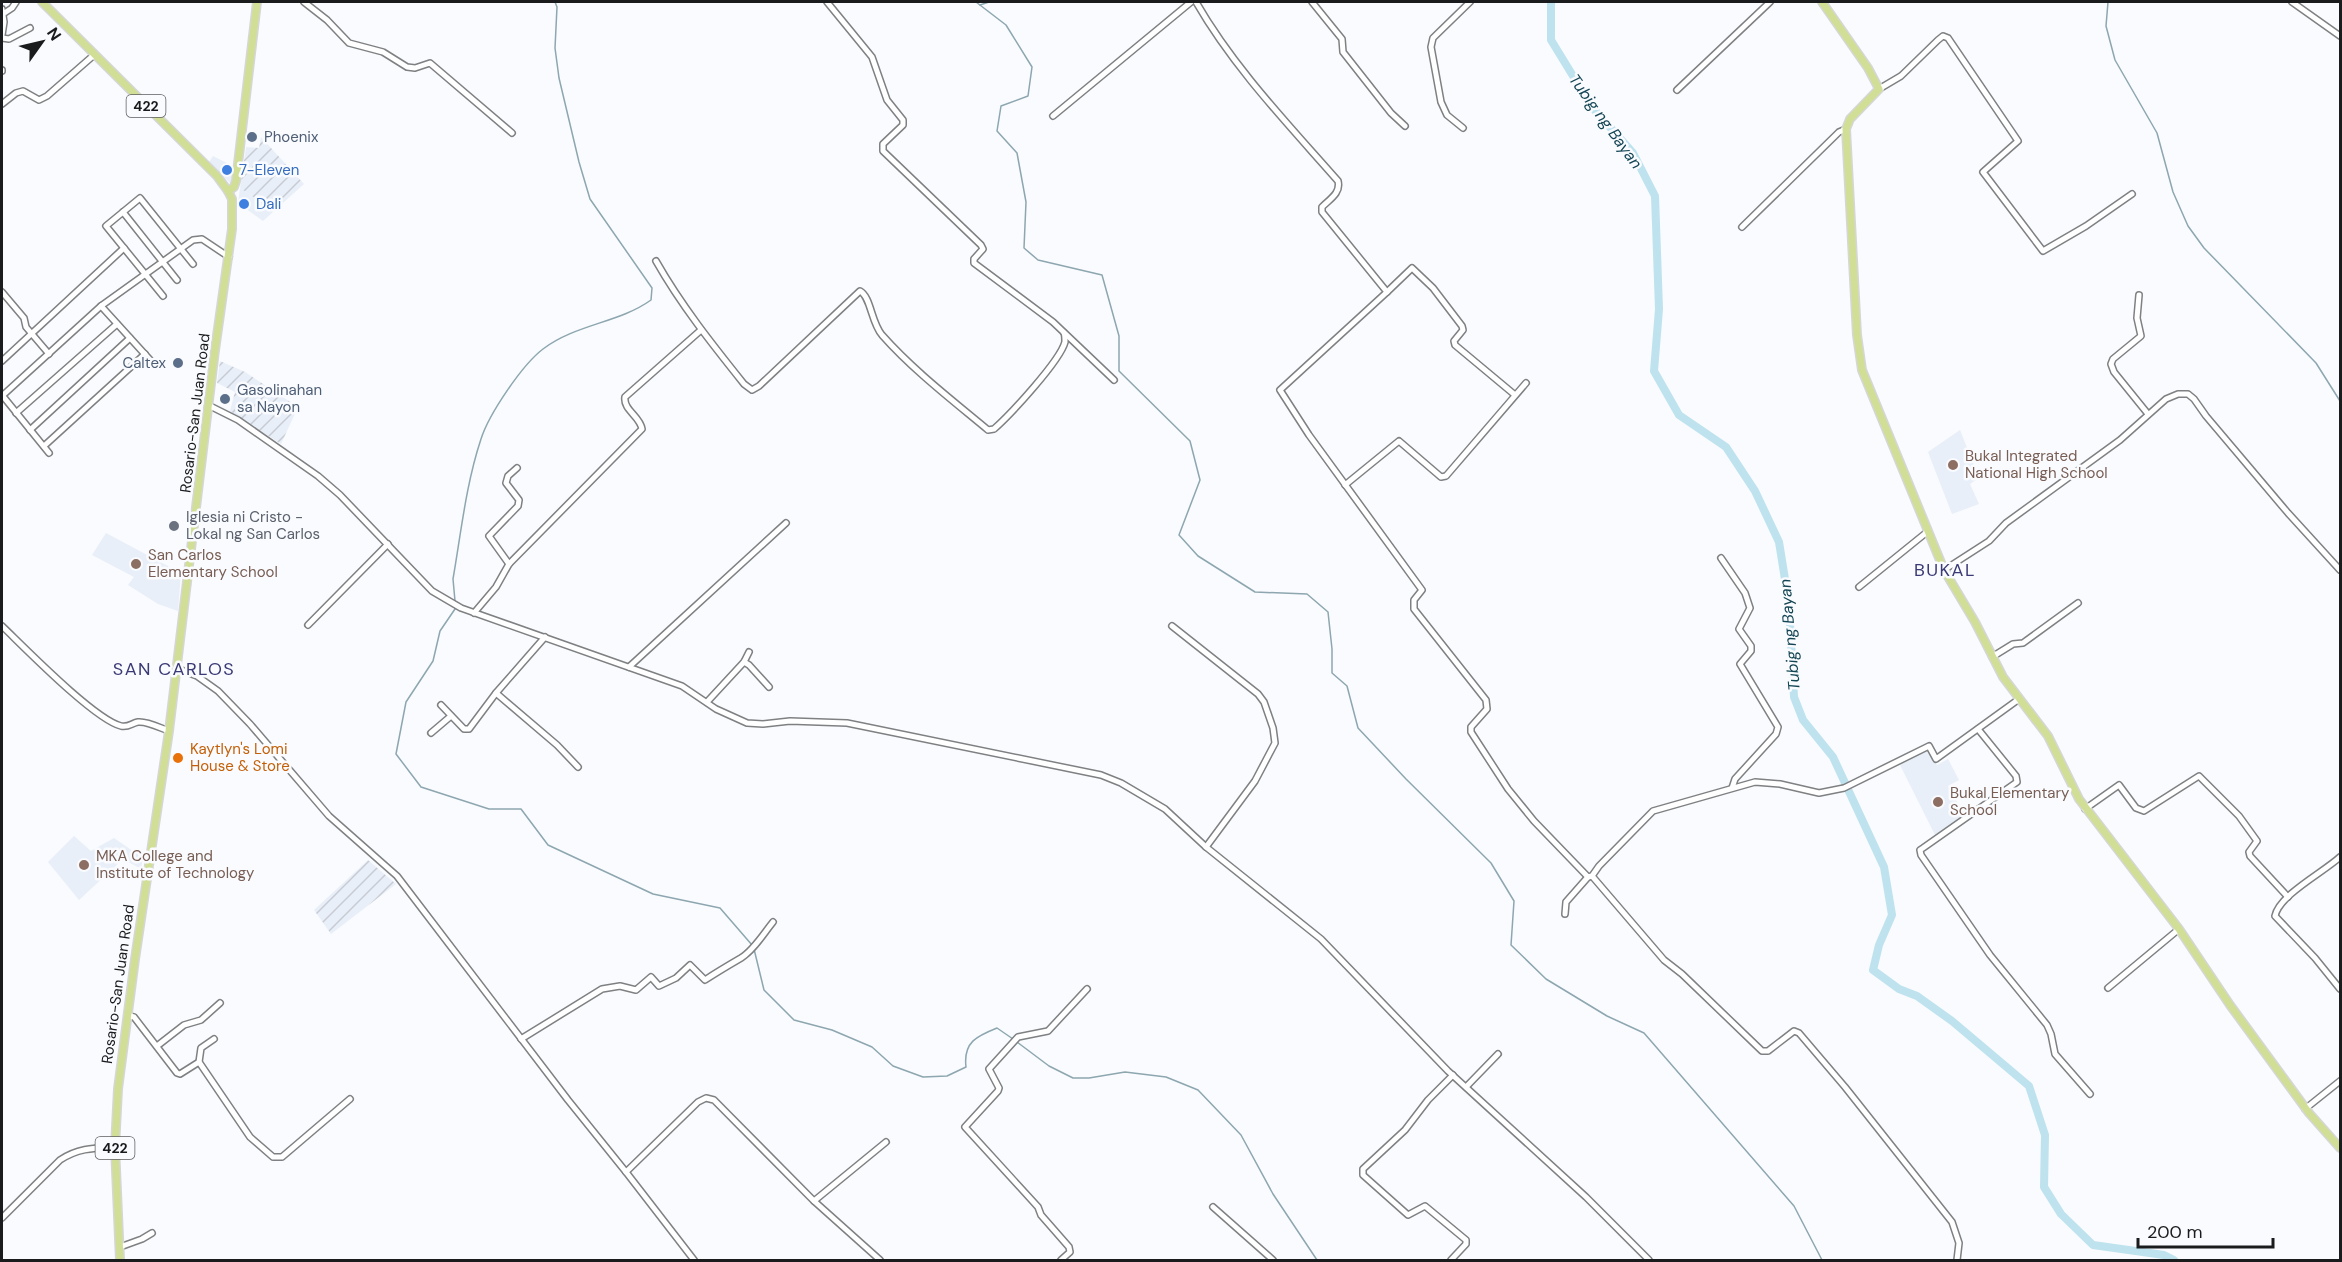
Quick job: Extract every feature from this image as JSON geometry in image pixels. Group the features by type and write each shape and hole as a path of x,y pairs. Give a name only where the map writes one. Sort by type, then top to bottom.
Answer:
{"main road":[{"name":"422","path":"42,2 204,163 228,190"},
{"path":"228,190 234,187 236,181 257,2"},
{"path":"1822,2 1868,68 1879,89 1850,119 1846,129 1857,334 1862,370 1944,570 1975,622 1992,657 2019,699 2048,736 2085,809 2179,929 2230,1005 2305,1109 2340,1148"},
{"name":"Rosario-San Juan Road","path":"120,1260 115,1147 118,1089 169,731 215,350 229,257 233,207 228,190"}],"street":[{"path":"16,2 12,8 2,11 4,29 2,37 9,39 30,28"},
{"path":"304,2 327,20 349,43 383,52 406,67 415,68 430,63 512,133"},
{"path":"827,2 872,57 887,100 903,120 903,125 883,144 884,151 981,245 983,249 974,263 1064,333 1114,380"},
{"path":"1053,116 1191,2"},
{"path":"1196,2 1212,29 1268,102 1338,181 1337,193 1322,207 1322,212 1387,292"},
{"path":"1312,2 1342,39 1343,52 1391,113 1405,126"},
{"path":"1463,128 1448,116 1441,102 1431,47 1433,38 1470,2"},
{"path":"1677,90 1770,2"},
{"path":"2292,2 2340,36"},
{"path":"1879,89 1901,76 1943,36 1948,38 2018,141 1983,172 2043,251 2086,226 2132,194"},
{"path":"2,105 16,93 23,91 39,100 47,96 94,55"},
{"path":"1742,227 1839,132 1846,129"},
{"path":"163,296 106,226 140,198 193,264"},
{"path":"123,212 177,280"},
{"path":"49,453 2,395 50,354 100,306 197,238 229,257"},
{"path":"2,361 124,248"},
{"path":"656,261 672,290 701,330 744,384 752,390 860,291 866,296 874,324 893,347 988,430 998,426 1039,380 1065,341 1064,333"},
{"path":"1515,395 1455,345 1454,341 1463,330 1462,326 1433,288 1413,268 1280,390 1345,485 1422,590 1414,600 1414,609 1486,700 1487,709 1473,723 1471,732 1508,789 1534,821 1590,876 1664,960 1762,1052 1768,1051 1794,1031 1799,1033 1952,1222 1959,1243 1958,1260"},
{"path":"2,291 24,318 26,327 50,354"},
{"path":"2139,296 2137,318 2141,336 2113,359 2111,364 2114,372 2148,414"},
{"path":"100,306 151,361"},
{"path":"16,413 117,324"},
{"path":"474,613 498,584 509,564 639,433 642,425 625,404 625,397 701,330"},
{"path":"30,430 130,338"},
{"path":"44,446 144,354"},
{"path":"1345,485 1399,441 1442,477 1446,476 1526,383"},
{"path":"1944,570 1989,541 2007,523 2120,440 2166,399 2178,394 2188,394 2288,513 2340,570"},
{"path":"210,406 238,420 318,476 388,544 432,591 461,608 682,686 716,709 747,723 789,721 847,723 1108,777 1165,809 1206,847 1321,939 1466,1088 1586,1197 1649,1260"},
{"path":"509,564 489,536 518,506 519,500 506,483 508,476 517,468"},
{"path":"628,667 786,523"},
{"path":"1858,587 1927,532"},
{"path":"308,625 388,544"},
{"path":"1721,558 1745,593 1750,608 1739,629 1751,646 1751,651 1740,664 1778,727 1776,734 1735,779 1732,788"},
{"path":"1992,657 2013,644 2023,642 2078,603"},
{"path":"2,626 105,718 119,726 127,727 139,722 169,731"},
{"path":"1172,626 1258,694 1264,702 1273,728 1275,743 1255,781 1206,847"},
{"path":"441,705 464,729 469,729 496,693 545,637"},
{"path":"706,702 744,662 749,652"},
{"path":"744,662 769,687"},
{"path":"176,668 197,676 218,691 250,724 329,816 397,876 646,1201 694,1260"},
{"path":"496,693 578,767"},
{"path":"1565,914 1566,902 1653,811 1755,782 1780,784 1820,793 1844,788 1929,746 1936,759 2019,699"},
{"path":"431,734 451,716"},
{"path":"1978,729 2016,776 2017,782 1920,850 1921,855 1990,954 2047,1025 2055,1054 2090,1094"},
{"path":"2085,809 2119,785 2136,808 2144,811 2199,776 2239,816 2256,841 2249,852 2250,856 2288,897"},
{"path":"2340,857 2288,897 2276,908 2275,916 2340,988"},
{"path":"521,1039 602,989 620,986 636,990 651,977 659,986 666,984 690,965 705,981 741,958 773,921"},
{"path":"2108,988 2179,929"},
{"path":"1061,1260 1070,1252 1069,1246 1041,1215 1038,1207 965,1127 998,1091 999,1088 989,1069 1018,1037 1048,1030 1087,990"},
{"path":"157,1046 184,1025 201,1020 220,1003"},
{"path":"127,1015 134,1017 177,1073 180,1074 200,1062"},
{"path":"214,1039 201,1048 200,1062 250,1137 273,1157 282,1157 350,1099"},
{"path":"1466,1088 1498,1054"},
{"path":"1451,1260 1466,1244 1466,1240 1425,1206 1408,1215 1363,1175 1363,1169 1405,1130 1428,1100 1453,1075"},
{"path":"2305,1109 2340,1081"},
{"path":"626,1172 698,1102 706,1098 714,1100 735,1124 814,1201 880,1260"},
{"path":"814,1201 886,1142"},
{"path":"2,1218 60,1160 69,1154 84,1149 115,1147"},
{"path":"1213,1207 1273,1260"},
{"path":"120,1247 152,1233"}],"shaded area":[{"path":"261,137 304,184 274,211 240,188 246,147 259,148"},
{"path":"213,156 235,167 232,185 209,162"},
{"path":"240,188 274,211 263,221 238,203"},
{"path":"220,361 245,372 298,407 281,444 230,411 235,392 217,383"},
{"name":"Bukal Integrated National High School","path":"1960,430 1979,478 1970,484 1979,504 1952,514 1928,452"},
{"name":"San Carlos Elementary School","path":"106,533 181,573 178,611 158,604 128,585 134,577 92,555"},
{"name":"Bukal Elementary School","path":"1929,749 1937,765 1948,759 1959,780 1948,786 1966,818 1936,837 1900,765"},
{"name":"MKA College and Institute of Technology","path":"74,836 91,851 114,838 143,858 141,869 123,859 79,900 48,862"},
{"path":"368,860 396,884 331,934 314,910"}],"waterway":[{"path":"455,601 453,579 471,473 485,429 507,391 526,366 543,349 569,334 625,314 651,300 652,288 590,199 559,78 555,48 557,7 555,2"},
{"path":"976,2 1006,25 1032,67 1028,96 1001,106 997,131 1017,153 1026,202 1024,248 1038,260 1102,275 1119,336 1119,371 1190,441 1200,480 1179,535 1198,556 1255,592 1307,594 1328,612 1332,673 1347,686 1358,728 1491,863 1514,901 1511,945 1546,979 1607,1016 1644,1033 1794,1206 1822,1260"},
{"path":"980,5 989,2"},
{"name":"Tubig ng Bayan","path":"1551,2 1551,40 1592,107 1633,153 1655,196 1659,309 1654,371 1679,415 1726,447 1755,491 1779,542 1789,604 1794,697 1803,720 1833,757 1884,867 1892,915 1879,945 1873,970 1899,989 1917,996 1952,1021 2029,1086 2045,1135 2044,1187 2061,1214 2093,1245 2164,1255 2174,1260"},
{"path":"2108,2 2106,26 2115,60 2157,133 2173,192 2188,226 2204,248 2316,363 2340,401"},
{"path":"455,609 440,631 433,661 406,702 396,754 421,787 489,809 521,809 548,845 653,894 720,908 752,945"},
{"path":"754,949 764,990 794,1020 832,1030 872,1047 893,1066 923,1077 947,1076 966,1067 969,1046 978,1037 997,1028 1013,1039"},
{"path":"1017,1042 1049,1066 1073,1078 1089,1078 1125,1072 1166,1077 1198,1090 1241,1135 1273,1194 1317,1260"}],"place":[{"name":"Phoenix","path":"252,137"},
{"name":"7-Eleven","path":"227,170"},
{"name":"Dali","path":"244,204"},
{"name":"Caltex","path":"178,363"},
{"name":"Gasolinahan sa Nayon","path":"225,399"},
{"name":"Bukal Integrated National High School","path":"1953,465"},
{"name":"Iglesia ni Cristo - Lokal ng San Carlos","path":"174,526"},
{"name":"San Carlos Elementary School","path":"136,564"},
{"name":"Kaytlyn's Lomi House & Store","path":"178,758"},
{"name":"Bukal Elementary School","path":"1938,802"},
{"name":"MKA College and Institute of Technology","path":"84,865"}],"district":[{"name":"BUKAL","path":"1945,570"},
{"name":"SAN CARLOS","path":"174,669"}]}
